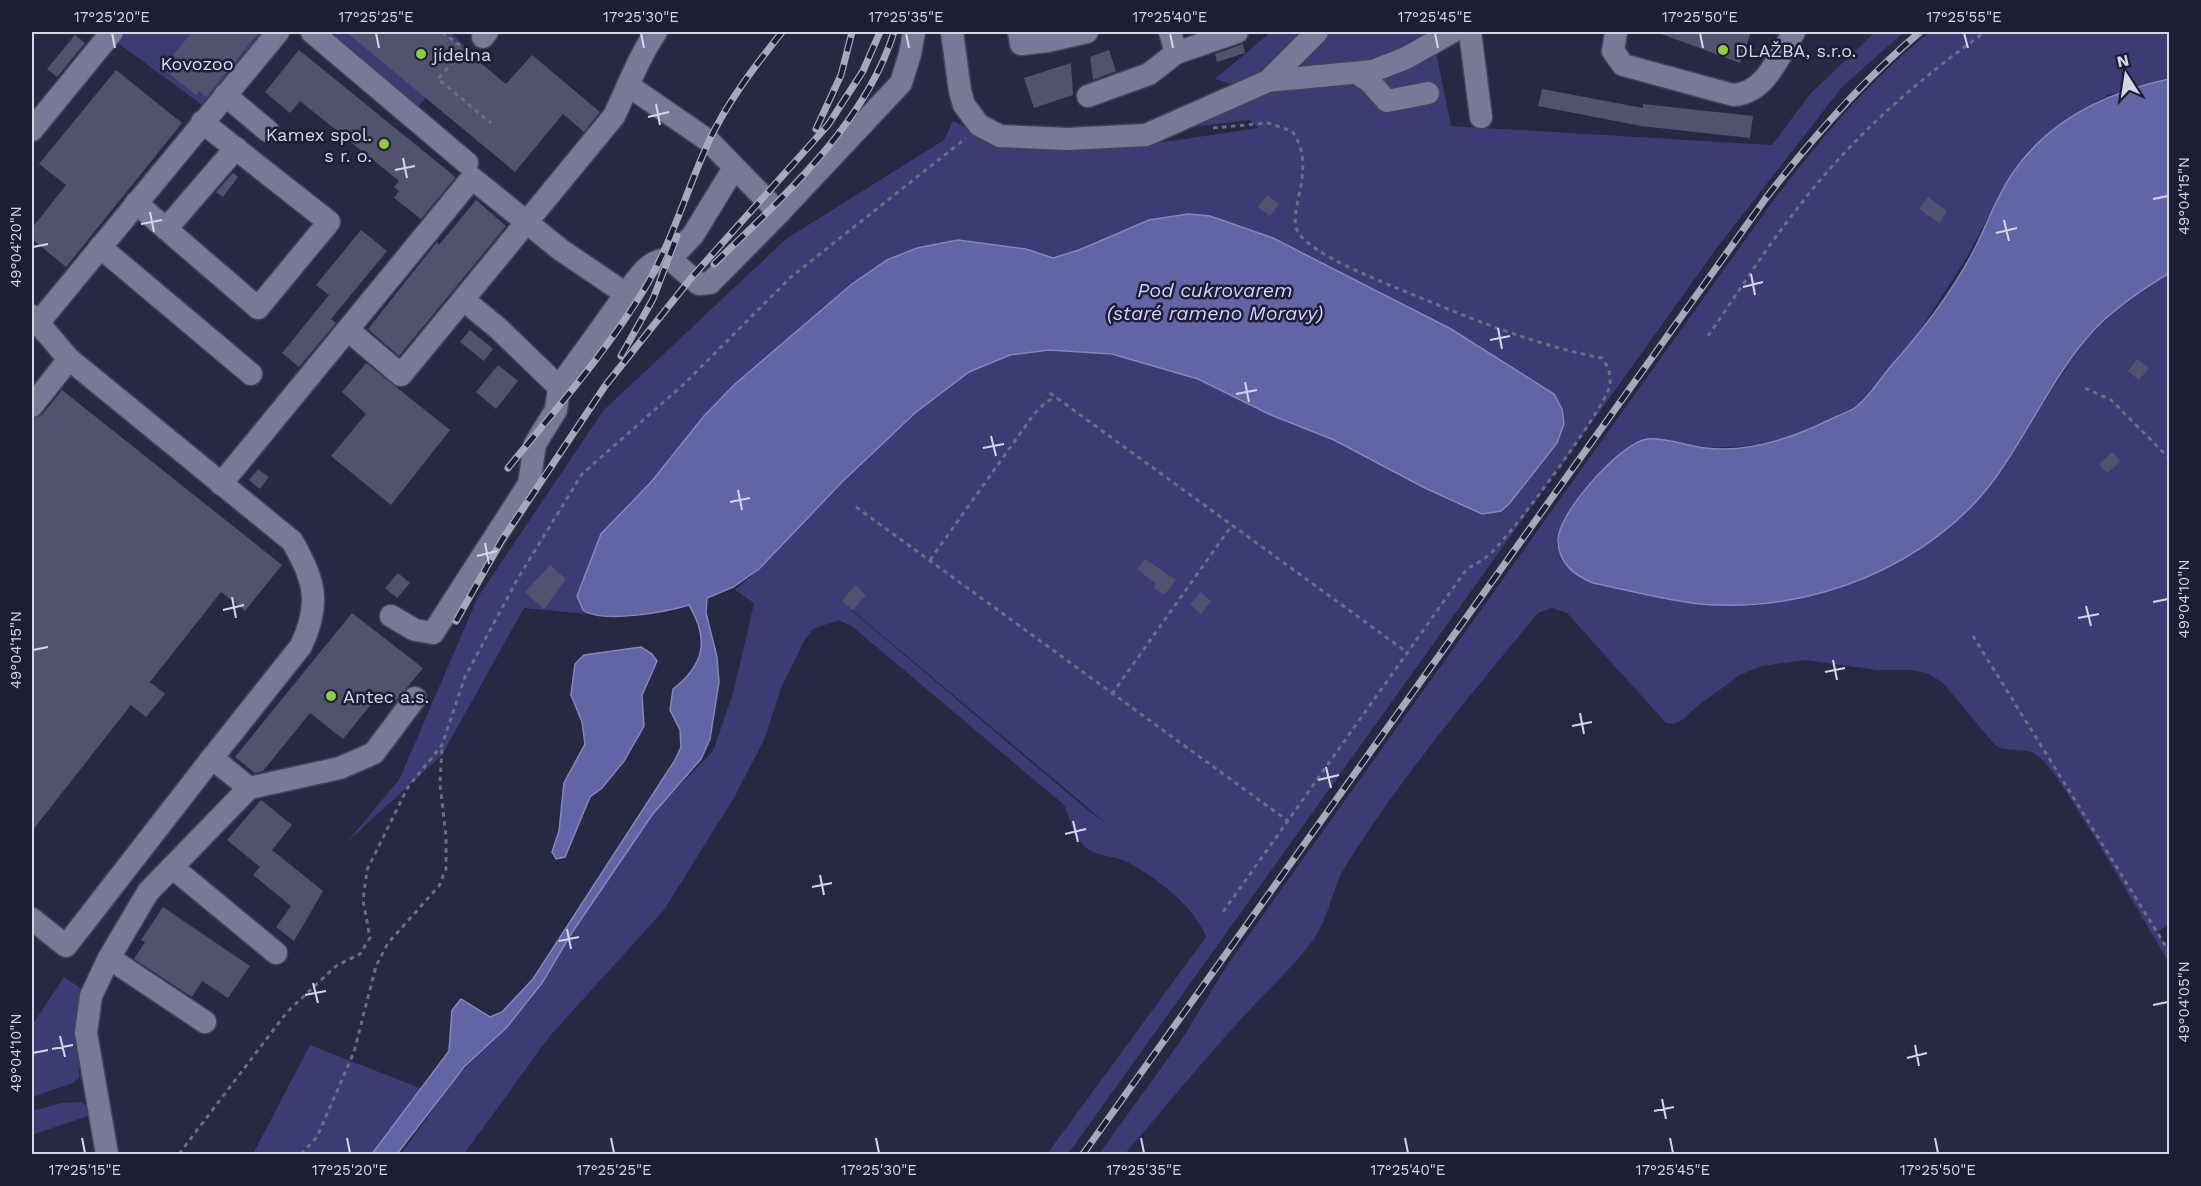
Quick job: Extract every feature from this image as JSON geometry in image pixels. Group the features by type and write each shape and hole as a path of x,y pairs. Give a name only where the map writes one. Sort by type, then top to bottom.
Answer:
{"street":[{"path":"36,116 112,32"},
{"path":"33,923 66,946 301,646 310,627 313,582 292,541 69,359 35,319 100,247 278,32"},
{"path":"312,32 467,163"},
{"path":"348,330 401,375 528,224 614,116 629,86 634,68 656,32"},
{"path":"390,616 415,630 434,633 529,484 535,444 556,410 559,387 626,294 650,265 659,259 670,259 699,284 710,283 901,83 914,32"},
{"path":"952,32 964,105 979,125 991,134 1066,139 1146,135 1268,81 1373,71 1443,37"},
{"path":"1019,32 1021,44 1048,41 1087,32"},
{"path":"1088,96 1149,74 1173,42 1238,32"},
{"path":"1268,81 1317,32"},
{"path":"1470,32 1481,117"},
{"path":"1616,32 1613,51 1623,65 1726,95 1741,95 1757,88 1794,32"},
{"path":"1358,74 1386,101 1428,93"},
{"path":"629,86 709,141 779,213"},
{"path":"225,94 268,130"},
{"path":"135,203 258,308 329,222 202,122"},
{"path":"166,230 236,147"},
{"path":"670,259 693,235 734,168"},
{"path":"221,484 472,178 561,250 626,294"},
{"path":"100,247 251,374"},
{"path":"464,300 499,329 559,387"},
{"path":"32,406 69,359"},
{"path":"107,1155 86,1033 91,996 148,892 249,788 340,768 374,753 415,698"},
{"path":"212,758 249,788"},
{"path":"172,867 276,953"},
{"path":"110,958 205,1022"}],"path":[{"path":"442,32 465,49 438,80 491,123"},
{"path":"1708,336 1797,208 1870,125 1936,66 1985,32"},
{"path":"1212,128 1268,123 1292,131 1303,153 1303,177 1295,219 1296,226 1300,236 1334,259 1479,322 1564,351 1602,358 1607,365 1610,377 1608,390 1591,423 1507,534 1486,558 1466,570 1223,912"},
{"path":"301,1155 317,1137 354,1052 376,966 388,943 439,886 446,869 446,836 440,784 442,745 465,677 518,578 582,474 684,384 791,277 951,152 979,125"},
{"path":"2085,388 2111,400 2169,459"},
{"path":"1050,393 1408,653"},
{"path":"930,561 1034,414 1047,401 1057,398"},
{"path":"856,507 1288,821"},
{"path":"1112,694 1232,525"},
{"path":"1972,636 2169,953"},
{"path":"179,1155 287,1012 336,966 360,954 370,938 363,900 367,870 408,787 442,745"}],"green space":[{"name":"Kovozoo","path":"103,32 267,32 202,105"},
{"path":"318,32 451,32 468,50 413,112"},
{"path":"1271,32 1432,32 1451,126 1772,145 1810,94 1875,32 1904,32 1842,87 1719,245 1068,1154 1047,1154 1206,937 1201,926 1184,904 1162,884 1127,862 1097,854 1083,845 1076,835 1064,805 853,627 839,620 813,629 804,641 781,688 764,740 735,796 664,910 549,1037 464,1154 401,1154 454,1080 529,1002 580,919 651,815 713,751 734,690 754,603 735,590 776,552 869,454 917,412 967,374 991,361 1019,354 1050,351 1082,352 1145,362 1209,383 1273,416 1336,441 1482,514 1509,504 1557,443 1564,424 1451,329 1273,238 1210,216 1149,220 1079,250 1053,258 1026,249 917,248 887,260 852,284 734,385 704,416 652,481 627,505 587,568 577,596 579,604 588,614 524,608 442,755 347,842 399,780 478,597 603,411 786,239 944,140 953,121 993,142 1144,145 1258,128 1250,120 1168,130 1262,93 1215,79","holes":["852,610 1106,823 1090,812"]},
{"path":"1930,32 2169,32 2169,79 2108,95 2062,123 2030,149 2012,172 1966,259 1915,338 1856,407 1795,437 1748,446 1707,448 1649,439 1608,473 1576,504 1558,535 1558,548 1574,571 1593,583 1701,604 1792,599 1899,561 1943,531 1985,491 2085,340 2119,308 2169,273 2170,923 2158,932 2169,950 2169,963 2095,838 2051,770 2033,753 2000,748 1995,745 1942,682 1926,673 1912,670 1877,670 1806,660 1762,666 1740,675 1682,720 1674,724 1666,723 1567,613 1552,608 1538,613 1390,799 1346,865 1321,927 1299,957 1228,1034 1125,1154 1099,1154 1182,1039 1226,967 1770,205 1845,113 1886,71"},
{"path":"64,977 96,999 80,1037 79,1078 73,1083 32,1097 32,1025"},
{"path":"310,1045 425,1090 389,1154 253,1154"},
{"path":"82,1102 86,1106 88,1116 32,1135 32,1111 62,1103"}],"water":[{"path":"2169,79 2169,273 2135,295 2085,340 2061,372 1996,477 1969,509 1938,536 1903,559 1865,578 1824,592 1783,601 1741,605 1700,604 1646,595 1593,583 1569,568 1559,549 1560,529 1592,481 1635,443 1654,439 1705,448 1754,446 1801,432 1847,412 1861,403 1915,338 1949,292 1977,244 2003,189 2029,152 2045,136 2082,110 2124,91"},
{"name":"Pod cukrovarem (staré rameno Moravy)","path":"1188,214 1210,216 1273,238 1451,329 1554,394 1562,409 1564,424 1557,443 1509,504 1501,511 1482,514 1425,488 1334,440 1271,415 1198,379 1112,354 1049,350 1010,355 969,372 915,413 842,482 759,569 733,587 707,598 706,613 717,657 719,682 710,739 701,759 652,815 571,934 542,983 507,1027 464,1067 397,1154 372,1154 449,1051 452,1010 461,999 490,1017 502,1012 533,979 675,760 681,747 680,730 670,710 673,689 692,671 701,651 700,630 696,618 689,605 665,611 619,616 592,614 583,610 577,596 601,534 652,481 704,416 734,385 852,284 887,260 917,248 958,240 1026,249 1053,258 1079,250 1149,220"},
{"path":"641,647 652,654 657,661 642,695 644,726 624,761 602,788 590,797 565,857 556,859 552,852 559,831 564,783 585,744 582,722 571,695 575,664 584,655"}],"building":[{"path":"192,32 259,32 206,97 199,91 196,95 167,72 174,64 169,60"},
{"path":"346,32 443,32 506,84 532,55 600,112 584,132 563,114 515,172"},
{"name":"DLAŽBA, s.r.o.","path":"1656,32 1751,32 1740,63"},
{"path":"75,35 85,43 57,77 47,69"},
{"path":"1243,44 1245,53 1217,62 1215,54"},
{"name":"Kamex spol. s r. o.","path":"299,50 453,175 455,178 421,219 394,198 399,191 394,187 399,181 300,101 290,113 265,92"},
{"path":"1109,50 1116,71 1093,80 1090,57"},
{"path":"1071,63 1073,95 1034,108 1024,78"},
{"path":"116,70 182,123 66,267 32,239 32,228 66,185 39,164"},
{"path":"1542,89 1643,108 1643,104 1753,116 1750,138 1641,126 1538,106"},
{"path":"233,173 238,177 223,197 216,192"},
{"path":"1267,195 1279,204 1270,216 1258,207"},
{"path":"1928,197 1947,211 1939,223 1919,209"},
{"path":"476,200 506,226 399,356 368,329 437,242 439,245"},
{"path":"361,230 387,251 331,319 336,323 299,367 282,353 329,295 316,285"},
{"path":"470,330 493,349 484,361 460,342"},
{"path":"2137,359 2149,368 2139,380 2128,371"},
{"path":"366,363 450,430 391,505 331,456 366,414 342,392"},
{"path":"498,365 518,381 496,409 476,392"},
{"path":"62,390 282,565 245,611 221,592 150,682 165,694 146,717 131,705 32,831 32,419 42,415"},
{"path":"2112,452 2121,461 2107,473 2099,464"},
{"path":"258,469 269,477 260,489 249,480"},
{"path":"1145,559 1176,580 1164,595 1154,588 1156,584 1137,569"},
{"path":"550,565 566,579 544,609 525,592"},
{"path":"398,573 410,583 397,598 385,588"},
{"path":"855,585 866,595 853,610 842,601"},
{"path":"1200,592 1211,601 1201,614 1190,605"},
{"name":"Antec a.s.","path":"352,613 423,668 396,701 381,692 343,739 310,713 263,771 255,773 235,757"},
{"path":"261,800 292,825 272,850 323,891 294,941 276,927 291,906 253,875 260,867 227,840"},
{"path":"163,907 250,966 228,998 202,981 192,997 134,959 145,942 141,940"}],"railway":[{"path":"508,468 582,378 633,307 665,248 716,126 743,84 782,32"},
{"path":"816,129 841,75 852,32"},
{"path":"456,621 502,540 605,386 692,277 828,125 863,71 880,32"},
{"path":"714,264 793,186 842,129 881,66 894,32"},
{"path":"1083,1154 1766,198 1839,110 1920,32"},
{"path":"621,356 653,299 677,236"}],"place":[{"name":"DLAŽBA, s.r.o.","path":"1723,50"},
{"name":"jídelna","path":"421,54"},
{"name":"Kamex spol. s r. o.","path":"384,144"},
{"name":"Antec a.s.","path":"331,696"}]}
